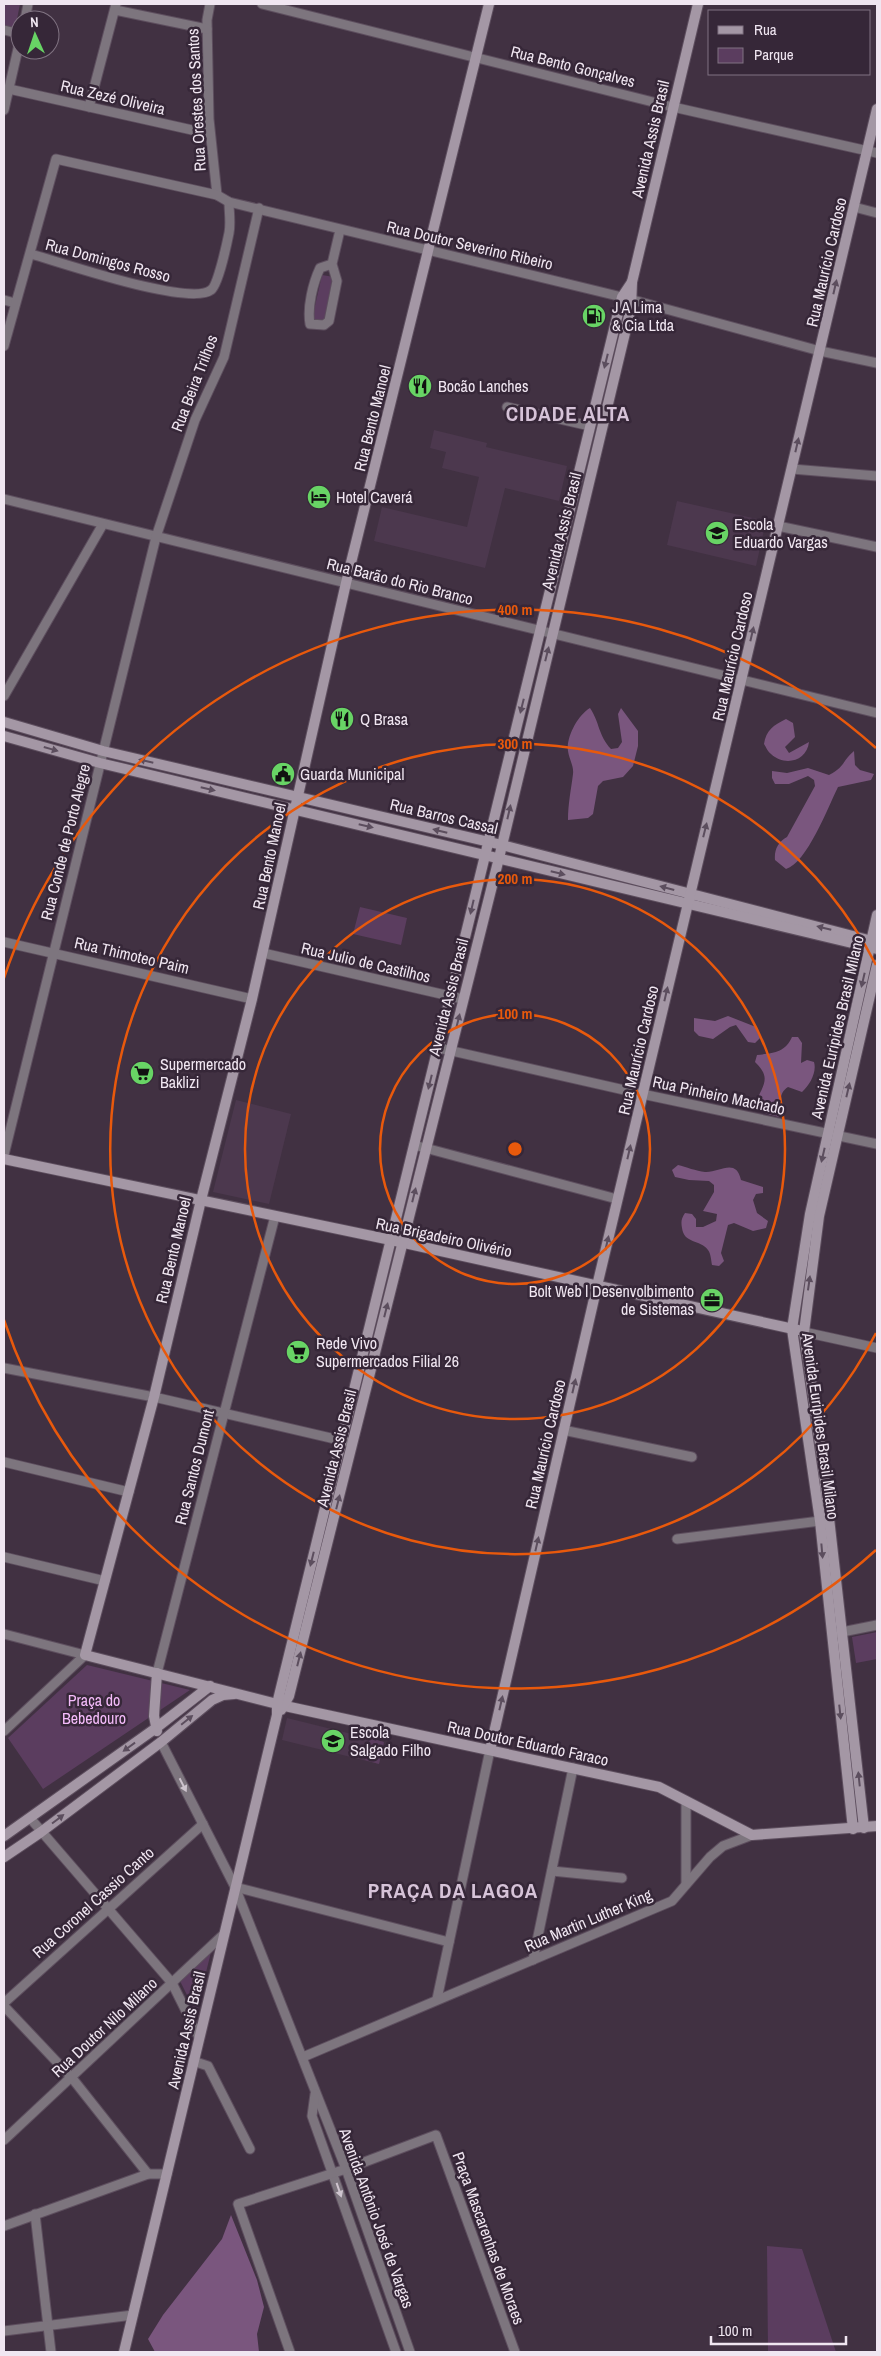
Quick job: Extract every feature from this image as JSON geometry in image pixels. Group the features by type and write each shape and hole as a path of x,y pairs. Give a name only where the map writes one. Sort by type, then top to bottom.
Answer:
{"main road":[{"name":"Rua Bento Manoel","path":"85,1655 154,1397 252,999 346,583 489,4"},
{"name":"Avenida Assis Brasil","path":"298,1640 321,1524 590,426 632,282 698,4"},
{"name":"Rua Maurício Cardoso","path":"490,1750 689,894 854,207 872,152 877,109"},
{"name":"Avenida Assis Brasil","path":"124,2352 279,1708 332,1528 499,858 552,633 627,298"},
{"name":"Rua Barros Cassal","path":"4,722 102,751 502,845 689,894 765,918 874,945"},
{"name":"Rua Barros Cassal","path":"4,736 100,763 485,854 687,905 765,918"},
{"path":"504,780 516,783"},
{"path":"599,883 603,871"},
{"name":"Avenida Euripides Brasil Milano","path":"853,1828 825,1584 820,1521 792,1329 814,1215 859,1021 874,945 877,915"},
{"name":"Avenida Euripides Brasil Milano","path":"859,1021 877,965"},
{"name":"Rua Brigadeiro Olivério","path":"4,1157 391,1240 804,1332"},
{"name":"Avenida Euripides Brasil Milano","path":"814,1215 804,1332 844,1632 864,1828"},
{"path":"360,1366 372,1369"},
{"path":"812,1466 823,1465"},
{"path":"321,1524 332,1528"},
{"path":"825,1584 836,1582"},
{"name":"Rua Doutor Eduardo Faraco","path":"85,1655 240,1694 279,1708 490,1750 660,1787 752,1835"},
{"path":"836,1670 848,1670"},
{"name":"Rua Santos Dumont","path":"156,1728 157,1673"},
{"path":"4,1836 156,1728 210,1686"},
{"path":"4,1857 41,1832 161,1742 212,1700 223,1695 240,1694"},
{"path":"156,1728 161,1742"},
{"path":"845,1753 856,1751"},
{"name":"Rua Martin Luther King","path":"752,1835 877,1826"}],"street":[{"name":"Rua Orestes dos Santos","path":"210,4 207,29 210,134 217,195"},
{"name":"Rua Bento Gonçalves","path":"262,4 673,107 872,152"},
{"path":"89,108 115,7 207,29"},
{"path":"4,110 16,60"},
{"name":"Rua Zezé Oliveira","path":"9,89 210,134"},
{"name":"Rua Doutor Severino Ribeiro","path":"31,254 56,159 217,195 229,202 627,298 820,351 877,363"},
{"name":"Rua Domingos Rosso","path":"31,254 168,293 192,295 208,293 217,283 229,232 229,202"},
{"path":"854,207 877,213"},
{"name":"Rua Beira Trilhos","path":"156,537 195,420 224,357 259,208"},
{"path":"332,264 320,268 316,277 309,316 310,324 324,325 328,321 337,281 332,264 340,230"},
{"path":"4,346 15,302 31,254"},
{"path":"4,300 15,302"},
{"path":"507,406 590,426"},
{"path":"792,469 877,476"},
{"name":"Rua Barão do Rio Branco","path":"4,500 877,713"},
{"path":"4,696 103,524"},
{"path":"778,526 877,548"},
{"name":"Rua Conde de Porto Alegre","path":"4,1157 156,537"},
{"name":"Rua Thimoteo Paim","path":"4,942 252,999"},
{"name":"Rua Julio de Castilhos","path":"263,953 463,999"},
{"name":"Rua Pinheiro Machado","path":"439,1048 877,1144"},
{"path":"414,1145 617,1199"},
{"name":"Rua Santos Dumont","path":"157,1673 275,1216"},
{"name":"Rua Brigadeiro Olivério","path":"804,1332 877,1348"},
{"path":"4,1368 154,1397 353,1443"},
{"path":"563,1430 692,1458"},
{"path":"4,1462 128,1492"},
{"path":"677,1539 820,1521"},
{"path":"4,1557 105,1581"},
{"path":"832,1634 877,1625"},
{"path":"4,1634 85,1655"},
{"path":"4,1731 85,1655"},
{"name":"Avenida Antônio José de Vargas","path":"161,1742 235,1887 303,2057 315,2094 346,2168 410,2352"},
{"name":"Rua Maurício Cardoso","path":"437,1999 490,1750"},
{"path":"533,1960 573,1768"},
{"path":"686,1801 686,1884"},
{"path":"30,1818 172,1983 199,2037"},
{"name":"Rua Coronel Cassio Canto","path":"4,2004 203,1824"},
{"name":"Rua Martin Luther King","path":"303,2057 672,1901 710,1857 723,1846 752,1835"},
{"path":"552,1871 622,1878"},
{"path":"235,1887 449,1942"},
{"name":"Rua Doutor Nilo Milano","path":"4,2140 224,1934"},
{"path":"4,2004 72,2078 148,2174"},
{"path":"194,2061 208,2066 250,2149"},
{"name":"Avenida Antônio José de Vargas","path":"315,2094 312,2116 396,2352"},
{"path":"320,2137 331,2132"},
{"name":"Praça Mascarenhas de Moraes","path":"346,2168 436,2135 515,2352"},
{"path":"290,2352 238,2204 346,2168"},
{"path":"6,2222 35,2214 148,2174 166,2174"},
{"path":"35,2214 51,2352"},
{"path":"4,2331 133,2315"},
{"path":"387,2328 400,2324"}],"shaded area":[{"path":"434,430 487,443 486,447 567,466 559,501 505,488 485,568 374,541 382,507 467,527 479,477 442,468 446,452 430,448"},
{"name":"Escola Eduardo Vargas","path":"677,501 766,521 756,566 667,545"},
{"path":"590,708 604,739 611,749 618,748 622,742 618,714 621,708 638,731 638,746 633,766 623,777 603,781 598,786 593,814 588,818 568,820 573,771 568,751 569,739 577,721"},
{"path":"786,719 793,723 795,737 785,747 789,753 809,742 807,749 800,758 789,761 777,758 769,752 764,744 771,728"},
{"path":"854,751 855,765 860,770 874,774 871,780 838,787 809,846 794,865 786,869 775,860 776,850 781,841 787,837 815,786 814,780 808,776 789,784 775,784 772,778 772,771 787,773 808,768 829,775 838,769"},
{"path":"728,1016 756,1027 760,1038 755,1043 748,1042 736,1025 713,1039 699,1036 694,1031 694,1018 715,1021"},
{"path":"792,1037 798,1037 802,1043 801,1063 807,1060 814,1062 815,1070 808,1086 802,1092 788,1087 783,1092 781,1101 784,1111 779,1117 762,1112 755,1104 763,1087 765,1077 755,1062 757,1055 773,1053 782,1049"},
{"path":"236,1100 291,1114 269,1204 213,1192"},
{"path":"678,1165 705,1172 726,1168 735,1169 739,1173 741,1180 763,1187 763,1193 756,1194 753,1200 757,1213 768,1221 766,1228 753,1231 734,1223 728,1225 721,1253 724,1261 719,1266 712,1265 710,1253 705,1247 686,1237 681,1224 685,1213 692,1214 696,1219 696,1227 703,1227 716,1221 717,1214 703,1211 714,1192 714,1185 709,1181 675,1177 672,1170"},
{"name":"Escola Salgado Filho","path":"287,1718 384,1742 379,1764 282,1740"},
{"path":"231,2215 257,2280 264,2307 257,2334 259,2352 155,2352 148,2339 163,2315 222,2239"}],"green space":[{"path":"4,4 20,4 19,10 10,10 10,28 4,26"},
{"path":"322,275 334,277 324,322 312,319"},
{"path":"360,907 407,918 401,945 353,934"},
{"path":"877,1632 877,1659 856,1663 852,1637"},
{"name":"Praça do Bebedouro","path":"87,1665 190,1690 43,1789 8,1738"},
{"path":"370,1738 384,1742 379,1764 365,1760"},
{"path":"212,1948 196,2013 179,1979"},
{"path":"767,2246 802,2249 836,2352 768,2352"}],"place":[{"name":"J A Lima & Cia Ltda","path":"594,316"},
{"name":"Bocão Lanches","path":"420,386"},
{"name":"Hotel Caverá","path":"319,497"},
{"name":"Escola Eduardo Vargas","path":"717,533"},
{"name":"Q Brasa","path":"342,719"},
{"name":"Guarda Municipal","path":"283,774"},
{"name":"Supermercado Baklizi","path":"142,1073"},
{"name":"Bolt Web l Desenvolbimento de Sistemas","path":"712,1300"},
{"name":"Rede Vivo Supermercados Filial 26","path":"298,1352"},
{"name":"Escola Salgado Filho","path":"333,1741"}],"district":[{"name":"CIDADE ALTA","path":"568,413"},
{"name":"PRAÇA DA LAGOA","path":"453,1890"}]}
